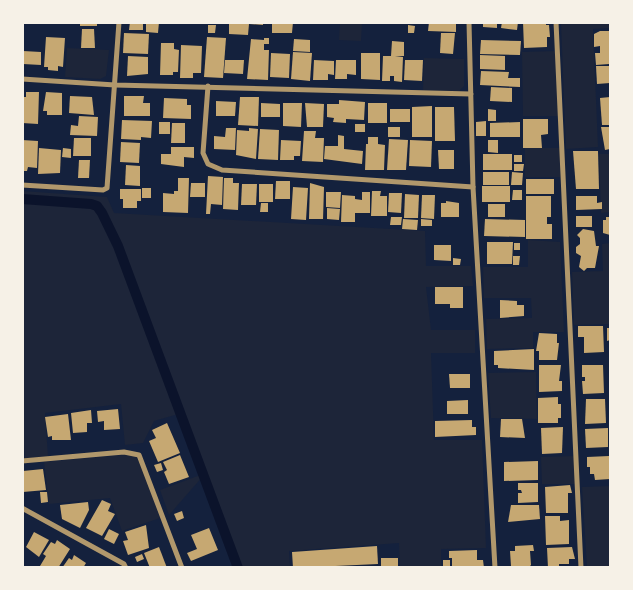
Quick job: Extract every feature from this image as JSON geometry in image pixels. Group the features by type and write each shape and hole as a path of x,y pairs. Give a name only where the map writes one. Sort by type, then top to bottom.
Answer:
{"street":[{"path":"22,185 103,190 108,185 119,22"},
{"path":"469,22 473,187 495,568"},
{"path":"556,22 581,568"},
{"path":"22,79 115,85 471,94"},
{"path":"208,86 204,153 208,164 222,170 473,187"},
{"path":"22,461 124,452 133,452 139,455 182,568"},
{"path":"22,508 124,564 126,568"}],"shaded area":[{"path":"340,23 362,23 361,41 339,40"},
{"path":"561,23 610,23 610,28 593,29 598,147 566,149"},
{"path":"67,48 109,50 106,76 100,79 65,77"},
{"path":"557,51 559,116 523,116 522,52"},
{"path":"424,58 464,59 464,86 459,91 423,90"},
{"path":"525,148 560,148 560,177 525,177"},
{"path":"599,154 610,154 610,212 601,213"},
{"path":"22,191 107,197 114,213 425,231 426,266 471,266 473,286 426,287 431,330 475,330 475,353 431,353 434,440 482,440 486,548 441,549 441,567 400,567 399,543 289,551 290,567 239,567 204,475 169,515 160,490 203,474 182,413 154,421 143,443 125,445 121,404 45,413 48,457 25,459 22,416"},
{"path":"528,240 560,242 564,332 533,332 533,348 487,349 486,319 532,318 531,298 484,298 483,267 528,267"},
{"path":"610,243 610,324 574,325 572,272 603,271 602,244"},
{"path":"536,372 537,419 491,418 488,373"},
{"path":"123,455 135,456 141,464 160,518 122,531 110,498 49,504 44,462"},
{"path":"574,456 575,484 542,484 541,457"},
{"path":"610,486 610,567 587,567 582,487"}],"building":[{"path":"80,22 97,22 97,26 80,26"},
{"path":"130,22 143,22 143,30 129,30"},
{"path":"146,22 159,22 158,33 146,32"},
{"path":"229,22 263,22 263,25 249,24 248,35 229,34"},
{"path":"272,22 293,22 292,33 272,33"},
{"path":"429,22 456,22 456,32 428,31"},
{"path":"483,22 497,22 497,28 483,27"},
{"path":"502,22 518,22 517,30 501,28"},
{"path":"523,22 546,22 546,25 549,25 550,37 547,37 547,47 524,48"},
{"path":"208,25 216,25 215,33 208,33"},
{"path":"408,25 415,26 414,33 408,33"},
{"path":"82,29 94,29 95,48 81,48"},
{"path":"600,31 610,31 609,64 596,65 595,53 600,53 600,46 594,47 594,34"},
{"path":"124,33 149,34 148,54 123,53"},
{"path":"441,33 455,33 453,54 440,53"},
{"path":"46,37 65,38 63,67 58,66 58,71 48,70 48,67 44,67"},
{"path":"207,37 226,38 223,78 204,77"},
{"path":"264,38 269,38 269,44 264,44 264,50 269,50 268,80 247,79 251,39 264,40"},
{"path":"294,39 310,40 310,52 293,51"},
{"path":"481,40 521,41 520,55 480,54"},
{"path":"392,41 404,42 404,56 395,56 403,57 402,82 394,81 394,76 390,76 390,81 382,81 383,56 391,56"},
{"path":"161,43 174,43 174,49 179,50 178,72 173,72 173,75 160,75"},
{"path":"181,45 202,46 201,73 193,73 193,78 180,78"},
{"path":"23,51 41,52 41,65 23,64"},
{"path":"293,52 312,53 310,81 291,79"},
{"path":"271,53 290,54 289,78 270,77"},
{"path":"361,53 380,53 380,80 361,79"},
{"path":"480,55 505,56 505,70 480,69"},
{"path":"128,56 148,57 148,74 127,76"},
{"path":"225,60 244,60 243,74 224,73"},
{"path":"314,60 334,61 334,75 328,74 328,80 313,80"},
{"path":"336,60 356,60 356,75 347,74 347,79 335,79"},
{"path":"405,60 423,60 422,81 404,80"},
{"path":"596,66 610,66 610,83 597,84"},
{"path":"481,71 509,72 508,78 520,78 520,87 480,85"},
{"path":"491,87 512,88 512,102 490,101"},
{"path":"26,92 39,92 38,124 22,123 22,97 26,97"},
{"path":"46,92 62,93 62,115 47,115 47,111 43,111"},
{"path":"70,96 92,97 94,115 69,113"},
{"path":"124,96 144,96 143,103 150,103 150,116 124,116"},
{"path":"240,97 259,97 258,126 238,125"},
{"path":"610,97 610,125 602,125 600,98"},
{"path":"164,98 187,99 187,105 191,105 191,119 163,118"},
{"path":"339,100 365,102 364,120 346,119 346,123 333,122 334,118 327,117 327,104 339,104"},
{"path":"216,101 236,102 235,116 216,116"},
{"path":"261,103 280,104 280,117 261,117"},
{"path":"283,103 302,103 301,127 283,126"},
{"path":"305,103 324,104 323,127 307,127"},
{"path":"368,103 387,103 387,123 368,123"},
{"path":"432,106 432,137 412,137 412,107"},
{"path":"435,107 454,107 455,141 435,141"},
{"path":"390,109 410,109 410,122 390,122"},
{"path":"488,109 496,110 496,121 488,121"},
{"path":"79,116 98,117 97,136 70,135 71,125 78,126"},
{"path":"523,119 548,119 548,134 541,135 542,148 523,148"},
{"path":"122,120 152,121 151,138 141,137 141,140 121,139"},
{"path":"486,121 486,136 476,136 476,122"},
{"path":"159,122 170,122 170,134 159,134"},
{"path":"520,122 520,137 490,137 490,123"},
{"path":"172,123 185,123 185,143 171,143"},
{"path":"355,124 365,124 365,132 355,132"},
{"path":"388,127 400,127 400,137 388,137"},
{"path":"601,127 610,127 610,149 605,150"},
{"path":"226,128 236,128 235,150 214,149 214,136 225,137"},
{"path":"249,128 258,129 256,159 236,155 237,130 249,131"},
{"path":"260,129 279,130 278,160 258,159"},
{"path":"304,131 316,131 315,138 324,138 323,162 302,161"},
{"path":"338,135 344,136 344,149 363,151 362,164 324,159 325,146 338,146"},
{"path":"368,137 378,137 378,144 385,145 384,170 365,170"},
{"path":"74,138 91,138 91,156 73,156"},
{"path":"389,139 408,140 406,170 387,170"},
{"path":"22,140 38,141 37,168 28,167 27,171 22,171"},
{"path":"281,140 301,141 300,156 294,156 294,160 280,160"},
{"path":"410,140 432,141 431,167 409,166"},
{"path":"488,140 498,140 498,153 488,152"},
{"path":"121,142 140,143 139,163 120,162"},
{"path":"171,147 194,147 194,158 184,157 184,167 161,164 161,154 171,154"},
{"path":"39,148 61,150 60,173 38,174"},
{"path":"63,148 71,149 71,158 62,157"},
{"path":"438,150 454,150 454,169 439,169"},
{"path":"573,151 598,151 599,189 576,189"},
{"path":"483,154 512,154 512,170 483,170"},
{"path":"514,155 522,155 522,162 514,162"},
{"path":"79,160 90,160 89,178 78,178"},
{"path":"514,164 524,164 523,171 514,171"},
{"path":"126,165 140,166 140,186 125,185"},
{"path":"483,172 509,172 509,185 483,185"},
{"path":"512,172 523,173 522,185 511,185"},
{"path":"208,176 223,177 222,205 211,204 210,214 206,214"},
{"path":"178,178 189,178 188,213 163,212 163,193 174,194 174,191 178,191"},
{"path":"224,178 233,178 233,183 239,183 238,210 223,209"},
{"path":"526,179 554,179 554,194 526,194"},
{"path":"276,181 290,181 290,199 275,199"},
{"path":"191,183 205,183 205,197 190,197"},
{"path":"310,183 324,187 323,219 309,219"},
{"path":"242,184 257,184 256,205 241,205"},
{"path":"259,184 273,184 273,202 259,202"},
{"path":"482,186 510,186 510,202 482,202"},
{"path":"293,187 308,188 306,220 291,219"},
{"path":"142,188 151,188 151,198 142,198"},
{"path":"120,189 141,189 141,201 137,201 137,208 123,208 123,199 120,199"},
{"path":"513,190 522,190 522,200 512,200"},
{"path":"372,191 381,191 380,196 387,196 387,216 371,216"},
{"path":"326,192 341,192 340,208 326,207"},
{"path":"362,192 370,192 370,213 355,213 355,222 341,222 342,195 355,196 355,199 362,200"},
{"path":"389,193 402,193 401,213 388,212"},
{"path":"405,194 419,195 418,218 404,218"},
{"path":"422,195 435,195 434,219 421,218"},
{"path":"526,196 551,196 551,217 547,217 547,224 552,224 552,239 526,239"},
{"path":"576,196 597,196 597,203 602,202 602,209 576,210"},
{"path":"446,201 459,203 459,217 441,217 441,203 446,203"},
{"path":"261,203 268,203 268,212 260,212"},
{"path":"488,204 505,204 505,217 488,217"},
{"path":"327,208 340,209 339,220 327,219"},
{"path":"576,216 592,216 592,227 576,227"},
{"path":"391,217 402,217 401,225 390,225"},
{"path":"606,217 610,217 610,235 603,233 603,220 606,220"},
{"path":"403,219 418,220 417,230 402,229"},
{"path":"421,219 432,220 432,226 421,226"},
{"path":"485,219 525,220 525,237 484,236"},
{"path":"583,229 594,231 596,246 599,246 595,268 587,268 584,271 579,267 581,256 576,253 576,247 580,244 580,238 577,235"},
{"path":"487,242 513,242 512,264 487,264"},
{"path":"514,243 520,243 520,250 514,250"},
{"path":"434,245 451,245 451,261 434,260"},
{"path":"513,256 520,256 519,265 513,265"},
{"path":"453,258 461,259 460,265 453,265"},
{"path":"435,287 463,287 463,308 450,308 450,304 435,304"},
{"path":"500,300 517,301 517,305 524,305 524,316 500,318"},
{"path":"578,326 603,326 604,352 584,353 584,337 578,337"},
{"path":"607,328 610,328 610,340 607,341"},
{"path":"539,333 557,334 557,343 559,343 557,360 539,360 539,351 536,351"},
{"path":"534,349 534,370 498,368 498,365 494,365 494,351"},
{"path":"539,365 561,365 559,381 562,381 562,391 539,392"},
{"path":"582,365 603,365 604,393 583,394 582,381 585,381 585,377 582,377"},
{"path":"449,374 470,374 470,388 450,388"},
{"path":"558,397 558,404 561,404 561,418 558,418 558,423 538,423 538,398"},
{"path":"586,399 605,399 606,423 585,424"},
{"path":"468,400 468,414 447,414 447,401"},
{"path":"118,409 120,429 104,430 104,421 98,422 97,411"},
{"path":"91,410 92,423 87,423 87,432 73,433 71,413"},
{"path":"68,414 71,440 52,440 52,436 48,437 45,417"},
{"path":"501,419 522,419 525,438 500,437"},
{"path":"472,420 472,427 476,427 476,435 435,437 435,421"},
{"path":"167,423 180,453 158,462 149,441 156,438 152,430"},
{"path":"563,427 562,453 542,454 541,428"},
{"path":"608,428 608,447 586,448 585,429"},
{"path":"180,455 189,477 169,484 164,472 167,470 163,462"},
{"path":"609,456 610,479 595,480 594,474 590,474 590,467 587,467 587,457"},
{"path":"538,461 538,480 504,481 504,462"},
{"path":"161,463 163,470 157,472 154,465"},
{"path":"43,469 46,490 23,492 23,471"},
{"path":"518,483 538,483 538,502 518,503 518,493 522,493 521,490 518,490"},
{"path":"570,485 572,493 568,493 568,513 546,513 545,487"},
{"path":"40,492 47,492 48,502 41,503"},
{"path":"102,500 111,504 108,511 115,514 102,536 86,528"},
{"path":"88,502 89,510 80,528 62,519 60,505"},
{"path":"511,505 539,505 540,519 508,522"},
{"path":"182,511 184,518 177,521 174,514"},
{"path":"545,516 560,516 560,521 569,520 569,544 546,545"},
{"path":"146,525 149,548 128,555 123,541 128,540 125,532"},
{"path":"209,528 218,550 191,561 187,553 197,549 191,535"},
{"path":"109,529 119,534 114,544 104,539"},
{"path":"34,532 49,540 39,557 26,547"},
{"path":"57,540 70,549 58,568 43,568 40,566 46,556 43,554 51,542 55,544"},
{"path":"533,545 534,551 530,551 531,565 528,568 511,566 510,551 515,551 515,546"},
{"path":"377,546 378,564 293,568 292,552"},
{"path":"159,547 167,568 150,568 144,553"},
{"path":"572,547 575,559 569,559 569,564 559,564 559,568 548,568 547,548"},
{"path":"477,550 477,560 483,560 484,568 452,568 452,558 449,558 449,551"},
{"path":"142,554 144,559 137,562 135,557"},
{"path":"74,555 86,563 83,568 62,568 69,558 72,560"},
{"path":"381,558 398,558 398,568 381,568"},
{"path":"443,560 450,560 450,568 443,568"}],"waterway":[{"path":"22,199 91,204 97,206 102,213 118,246 238,568"}]}
